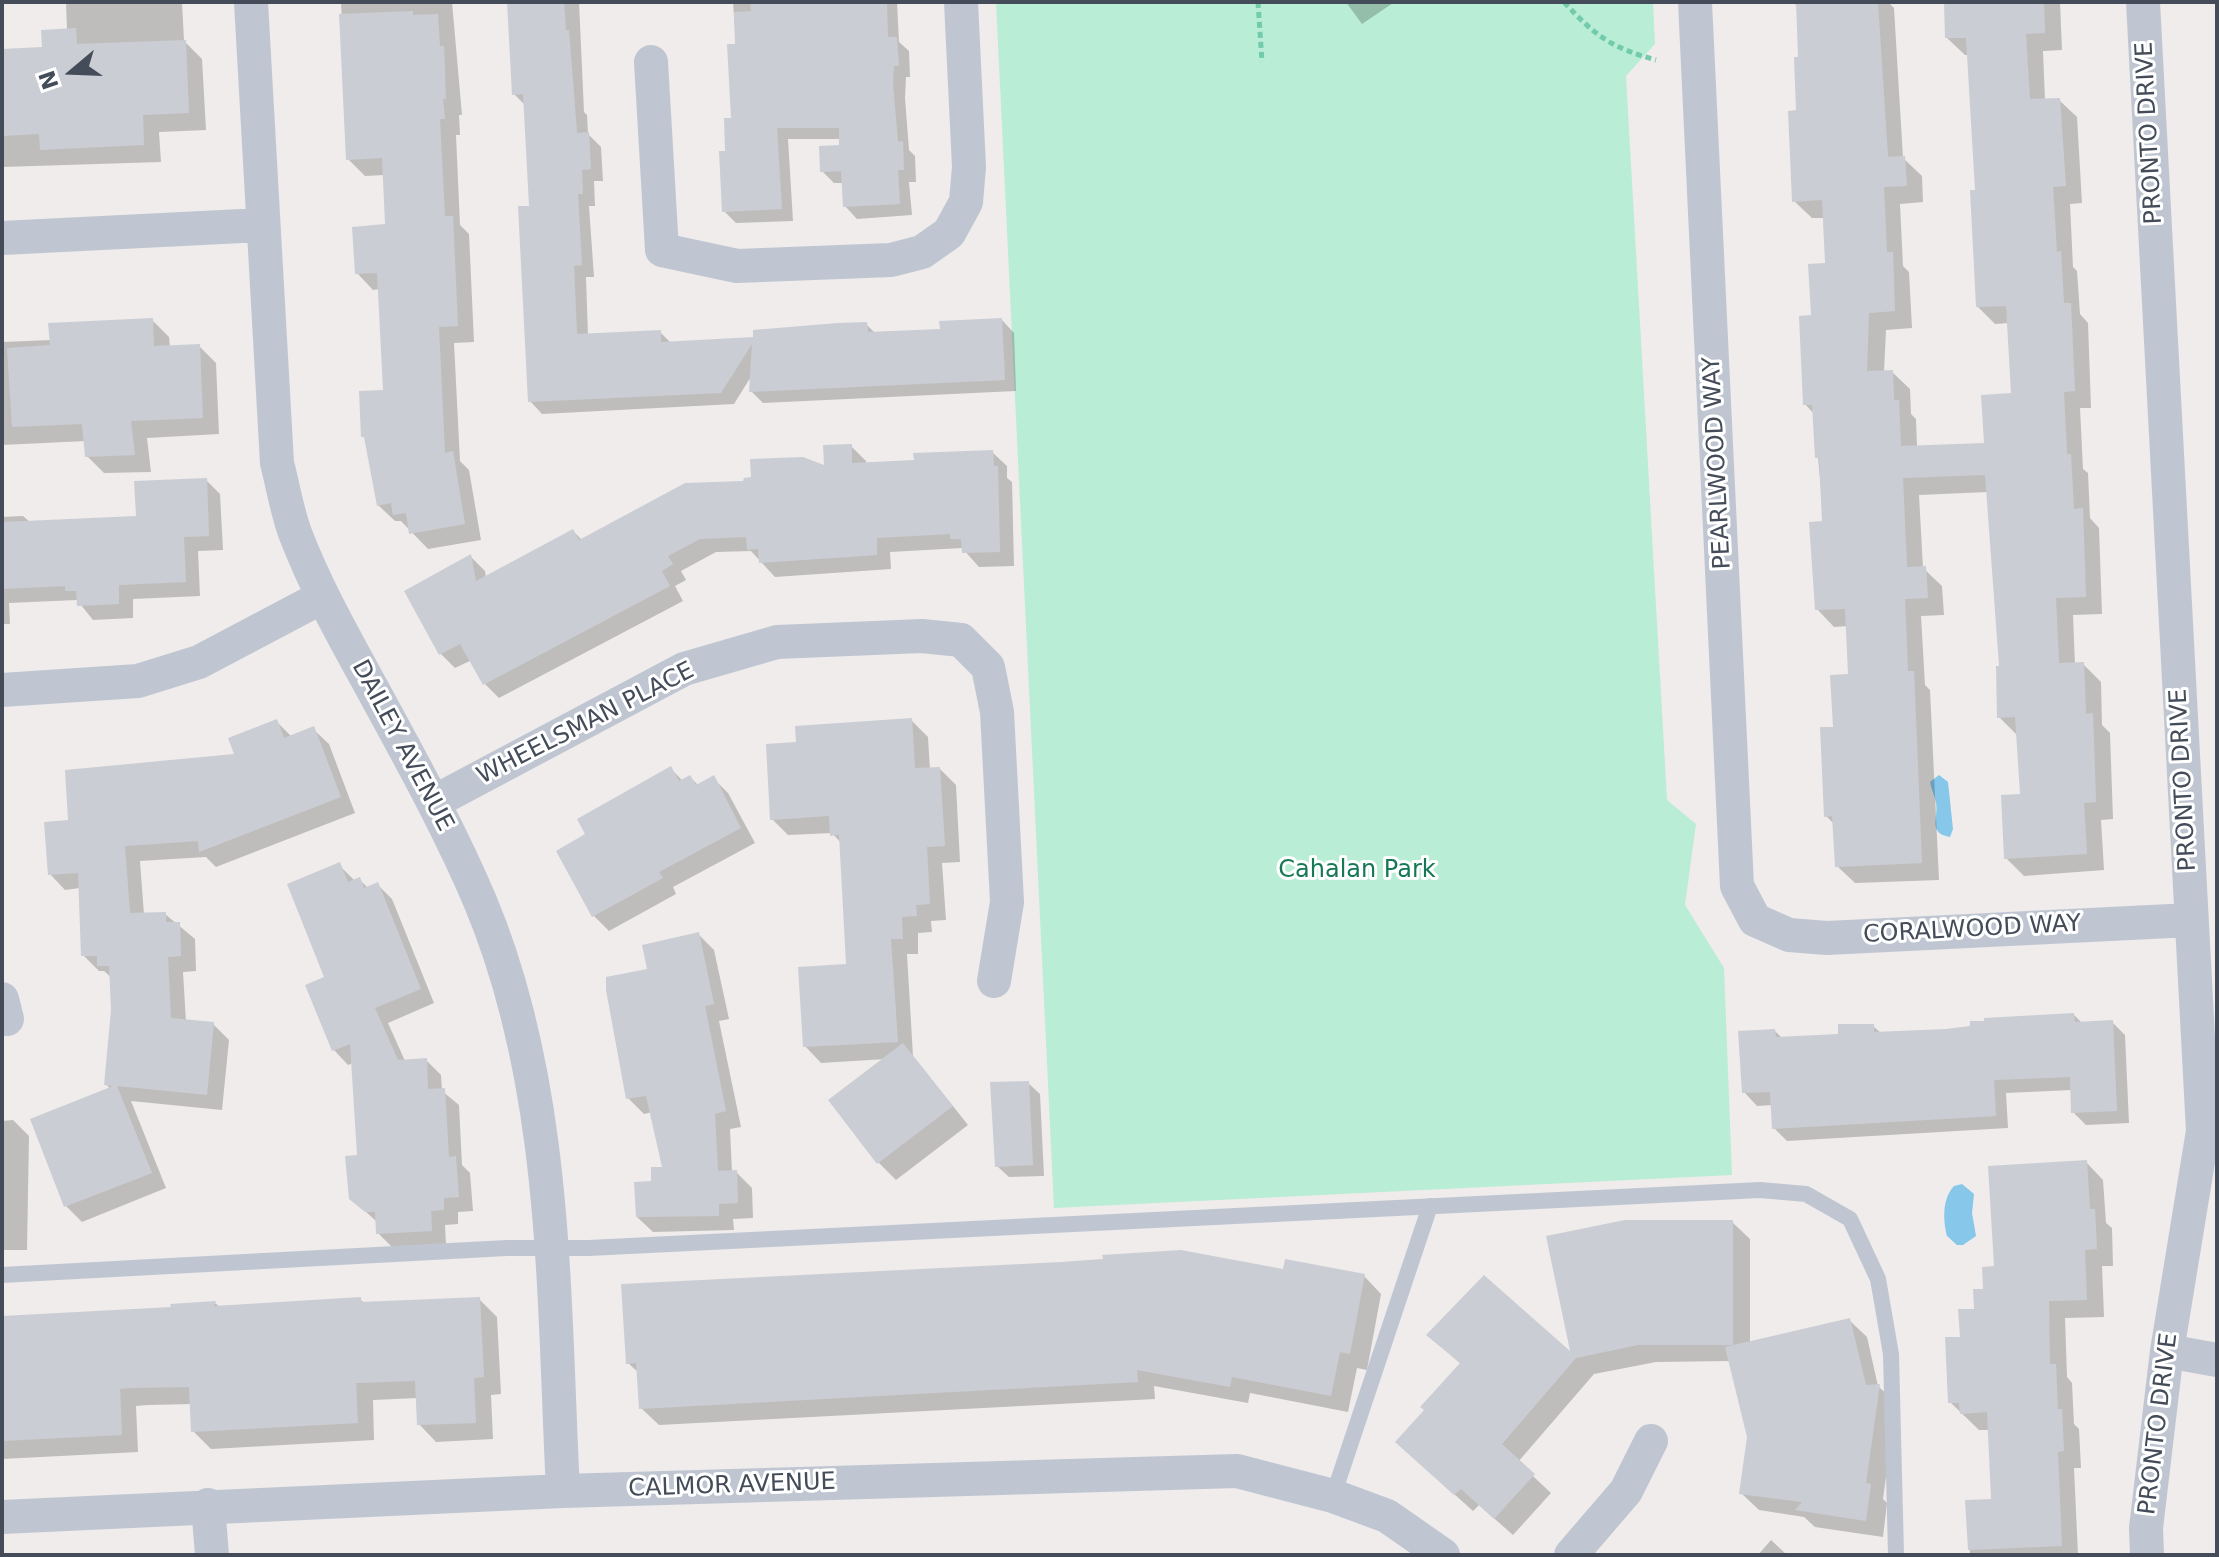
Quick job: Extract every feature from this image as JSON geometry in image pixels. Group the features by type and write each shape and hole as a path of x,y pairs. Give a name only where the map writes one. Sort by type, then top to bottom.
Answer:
{"street":[{"name":"DAILEY AVENUE","path":"251,2 277,463 294,531 322,597 434,802 481,904 517,1011 541,1130 563,1491"},
{"path":"651,62 662,250 737,266 891,260 922,252 949,233 966,202 969,167 961,2"},
{"name":"PEARLWOOD WAY","path":"1695,2 1737,886 1755,920"},
{"name":"PRONTO DRIVE","path":"2143,2 2203,1131 2167,1351 2146,1528 2147,1555"},
{"path":"2,238 262,225"},
{"path":"2,690 138,681 199,662 322,597"},
{"name":"WHEELSMAN PLACE","path":"434,802 684,669 777,642 922,636 961,640 988,667 997,712 1007,902 994,981"},
{"name":"CORALWOOD WAY","path":"1755,920 1789,935 1827,938 2191,920"},
{"path":"2167,1351 2217,1360"},
{"path":"1571,1555 1626,1491 1651,1441"},
{"name":"CALMOR AVENUE","path":"2,1517 208,1505 563,1491 1237,1471 1333,1496 1387,1516 1443,1555"},
{"path":"208,1505 212,1555"}],"lane":[{"path":"2,1275 507,1248 550,1250 1760,1190 1806,1194 1850,1219 1878,1279 1891,1354 1896,1555"},
{"path":"1333,1496 1430,1206"}],"path":[{"path":"1258,2 1262,62"},
{"path":"1564,2 1588,28 1622,51 1656,60"}],"green space":[{"name":"Cahalan Park","path":"996,2 1653,2 1655,44 1626,76 1667,800 1696,824 1685,905 1724,968 1732,1175 1054,1208"}],"water":[{"path":"1939,775 1948,782 1953,829 1950,837 1936,828 1937,809 1930,782"},
{"path":"1962,1184 1974,1194 1972,1213 1976,1236 1963,1245 1957,1245 1947,1236 1944,1210 1950,1191"}],"building":[{"path":"507,2 564,2 577,133 589,132 591,169 582,170 583,194 578,194 582,265 574,266 577,334 661,330 661,342 753,337 753,330 838,323 867,322 868,332 940,329 939,321 1002,318 1005,380 749,392 752,344 721,393 528,402 518,206 529,206 523,94 512,95"},
{"path":"750,2 887,4 888,37 897,37 899,66 894,66 893,84 898,142 903,141 904,170 898,170 900,204 843,207 841,171 820,172 819,146 839,145 839,128 777,128 782,209 722,212 719,151 725,151 724,118 731,118 727,44 735,44 734,12 751,11"},
{"path":"1796,2 1878,2 1888,157 1905,156 1907,186 1884,187 1887,252 1893,252 1895,311 1869,313 1867,371 1893,370 1894,400 1899,400 1901,446 1984,443 1981,395 2011,393 2006,306 1976,307 1970,190 1975,190 1966,38 1945,38 1944,2 2044,2 2045,33 2026,34 2030,99 2060,98 2066,186 2053,187 2064,303 2071,303 2075,391 2064,392 2067,454 2071,454 2074,509 2083,508 2086,597 2056,598 2059,663 2084,662 2086,714 2093,713 2096,802 2084,803 2087,854 2004,859 2001,795 2020,794 2015,717 1997,718 1996,666 1999,666 1985,475 1903,478 1907,567 1926,566 1928,598 1905,599 1908,671 1914,671 1922,863 1835,867 1832,816 1824,817 1820,727 1833,727 1830,675 1848,674 1845,609 1815,610 1809,522 1822,521 1819,458 1815,458 1812,405 1803,405 1799,316 1811,315 1808,264 1825,263 1822,200 1792,202 1788,111 1796,110"},
{"path":"413,11 413,15 438,14 440,46 444,46 445,119 440,119 445,216 453,216 458,326 439,327 445,453 453,451 465,524 409,534 406,513 393,515 391,503 377,506 364,437 361,437 359,391 383,390 377,273 355,274 352,227 385,224 382,158 346,160 339,14"},
{"path":"76,28 77,44 186,40 189,113 143,115 144,145 40,150 39,134 2,136 2,49 42,47 41,30"},
{"path":"153,318 154,346 200,344 203,418 131,421 135,455 85,457 82,424 12,427 7,348 50,345 48,323"},
{"path":"852,444 852,463 914,460 913,453 993,450 994,466 998,466 1000,552 962,553 961,539 950,539 950,534 877,538 877,555 759,563 758,549 747,550 746,537 700,539 668,556 673,564 662,571 670,586 483,685 460,644 439,655 404,591 471,554 476,581 573,529 579,540 685,483 743,481 751,477 750,459 803,457 824,465 823,445"},
{"path":"207,478 209,536 184,537 186,582 119,585 119,604 77,606 76,591 65,591 65,586 2,589 2,522 136,516 134,481"},
{"path":"912,718 915,768 940,767 945,846 927,847 930,904 916,905 917,916 902,917 903,939 891,939 898,1042 803,1047 798,967 846,964 839,835 830,836 829,816 770,820 766,744 796,742 795,726"},
{"path":"277,719 284,738 314,726 341,797 199,852 198,841 125,846 130,913 166,912 166,922 180,922 181,956 168,957 171,1018 214,1022 207,1095 117,1086 152,1173 64,1207 30,1119 113,1086 104,1085 111,1010 109,966 97,966 97,956 81,956 78,873 48,875 44,822 68,820 65,770 234,754 228,738"},
{"path":"671,766 679,781 690,775 696,785 714,775 741,828 659,872 663,878 592,917 556,851 585,834 577,819"},
{"path":"340,862 348,882 360,877 364,888 378,882 421,989 375,1008 398,1060 427,1058 428,1089 445,1088 449,1157 456,1156 459,1197 444,1198 444,1210 431,1211 432,1231 376,1234 375,1212 365,1212 349,1199 345,1156 357,1155 350,1044 332,1051 305,985 324,977 287,884"},
{"path":"699,932 714,1004 705,1006 726,1111 715,1114 718,1171 737,1170 738,1203 719,1204 719,1216 636,1217 634,1182 651,1181 651,1167 662,1167 646,1096 626,1099 606,977 647,969 642,945"},
{"path":"2074,1013 2075,1022 2113,1020 2117,1111 2071,1113 2070,1077 1994,1080 1996,1116 1772,1129 1770,1092 1742,1093 1738,1031 1775,1029 1776,1037 1838,1034 1838,1024 1874,1024 1874,1032 1946,1029 1970,1026 1970,1021 1984,1021 1984,1018"},
{"path":"903,1043 953,1106 877,1164 828,1100"},
{"path":"1029,1081 1033,1165 995,1167 990,1082"},
{"path":"2087,1160 2090,1209 2095,1209 2097,1249 2085,1250 2087,1300 2049,1301 2050,1364 2056,1364 2058,1409 2062,1409 2064,1451 2058,1452 2062,1546 1968,1550 1965,1500 1991,1499 1987,1412 1960,1414 1959,1403 1948,1403 1945,1337 1960,1337 1958,1309 1974,1309 1973,1289 1983,1289 1982,1267 1994,1266 1988,1166"},
{"path":"1625,1220 1733,1220 1733,1345 1638,1345 1576,1358 1502,1444 1535,1474 1494,1519 1461,1489 1454,1495 1395,1442 1424,1410 1420,1407 1460,1363 1426,1335 1484,1275 1570,1351 1546,1236"},
{"path":"1181,1250 1283,1269 1285,1259 1365,1274 1350,1354 1340,1352 1331,1396 1232,1377 1230,1387 1137,1370 1138,1382 639,1409 636,1363 626,1364 621,1284 1061,1262 1103,1259 1102,1255"},
{"path":"361,1297 361,1302 480,1297 484,1377 474,1378 476,1423 417,1425 415,1381 356,1383 358,1423 191,1432 189,1387 129,1388 120,1389 122,1435 2,1441 2,1316 171,1307 170,1304 216,1301 214,1306"},
{"path":"1850,1318 1866,1385 1880,1384 1866,1483 1871,1484 1866,1521 1795,1510 1802,1502 1739,1494 1747,1437 1725,1347"}]}
